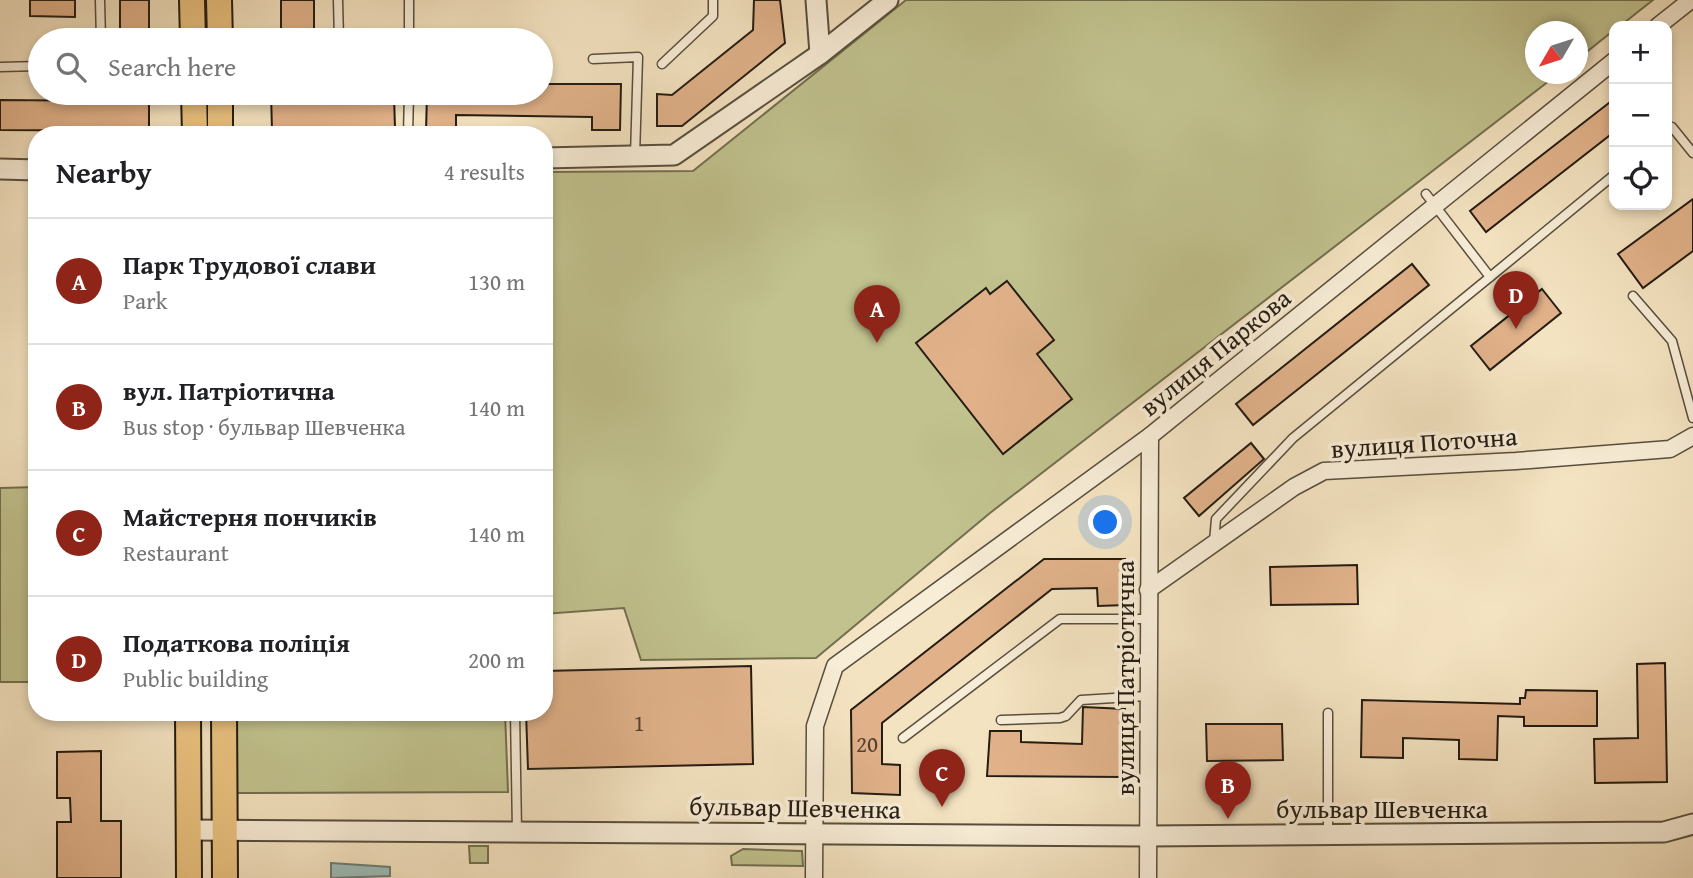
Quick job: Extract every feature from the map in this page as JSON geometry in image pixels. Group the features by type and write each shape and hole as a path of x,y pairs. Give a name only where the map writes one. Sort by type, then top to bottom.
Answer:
{"main road":[{"path":"192,0 193,28"},
{"path":"219,0 219,28"},
{"path":"194,105 195,126"},
{"path":"220,105 220,126"},
{"path":"188,721 189,878"},
{"path":"224,721 225,878"}],"street":[{"path":"816,0 820,54"},
{"path":"553,158 674,155 820,54 888,0"},
{"path":"1664,21 1691,0"},
{"name":"вулиця Паркова","path":"814,833 815,726 835,666 1150,436 1431,199 1609,65"},
{"path":"0,169 28,170"},
{"name":"вулиця Патріотична","path":"1148,878 1150,436"},
{"name":"вулиця Поточна","path":"1148,590 1215,545 1294,486 1324,471 1516,461 1670,449 1693,436"},
{"name":"бульвар Шевченка","path":"189,830 1147,836 1664,832 1693,824"},
{"path":"814,833 814,878"}],"lane":[{"path":"100,0 101,28"},
{"path":"338,0 339,28"},
{"path":"409,0 409,28"},
{"path":"662,64 713,16 713,0"},
{"path":"593,60 638,57 635,156"},
{"path":"0,67 28,66"},
{"path":"408,126 409,105"},
{"path":"1672,127 1693,153"},
{"path":"1215,545 1216,519 1293,438 1609,179"},
{"path":"1431,199 1490,277"},
{"path":"1633,296 1672,341 1693,418"},
{"path":"903,738 1052,623 1070,618 1148,619"},
{"path":"1001,720 1060,718 1066,716 1081,700 1147,696"},
{"path":"1328,713 1328,835"},
{"path":"515,721 517,831"}],"green space":[{"path":"906,0 1653,0 1626,21 1609,21 1609,34 1588,51 1588,21 1525,21 1525,84 1545,84 990,513 816,658 641,660 624,608 553,613 553,172 693,171"},
{"path":"28,487 28,682 0,682 0,488"},
{"path":"233,721 505,721 508,792 234,793"},
{"path":"469,846 488,846 488,863 470,863"},
{"path":"743,849 802,851 803,866 732,865 731,856"}],"water":[{"path":"331,863 390,867 390,876 331,878"}],"building":[{"path":"30,0 75,0 75,17 30,16"},
{"path":"120,0 149,0 149,28 120,28"},
{"path":"281,0 314,0 314,28 281,28"},
{"path":"754,0 780,0 785,43 682,126 657,126 657,94 672,95 753,30"},
{"path":"553,84 621,84 620,130 592,130 592,117 456,115 456,126 426,126 427,105 553,105"},
{"path":"0,100 28,100 28,105 149,105 149,126 28,126 28,130 0,130"},
{"path":"1609,103 1609,136 1486,232 1470,211"},
{"path":"271,105 394,105 395,126 272,126"},
{"path":"1693,199 1693,251 1643,288 1618,254"},
{"path":"1412,264 1429,285 1253,425 1236,404"},
{"path":"1007,281 1054,340 1037,354 1072,399 1003,454 916,343 986,288 990,294"},
{"path":"1542,289 1561,313 1490,370 1471,346"},
{"path":"1251,443 1264,459 1199,516 1184,498"},
{"path":"1044,559 1125,559 1126,605 1098,606 1097,588 1052,589 882,723 882,764 900,765 900,795 852,793 851,710"},
{"path":"1357,565 1358,604 1271,605 1270,567"},
{"path":"1665,663 1667,782 1595,783 1594,739 1638,738 1637,664"},
{"path":"751,666 753,764 528,769 526,721 553,721 553,671"},
{"path":"1526,690 1597,691 1597,726 1524,726 1524,717 1498,716 1497,760 1459,759 1459,740 1403,738 1403,758 1361,757 1362,700 1520,704 1520,698 1525,698"},
{"path":"1083,707 1125,709 1123,777 987,776 990,731 1021,731 1021,742 1082,744"},
{"path":"1206,724 1282,724 1283,760 1207,761"},
{"path":"101,751 101,821 121,821 121,878 57,878 57,822 71,822 70,798 57,798 57,752"}],"place":[{"name":"Податкова поліція","path":"1516,329"},
{"name":"Парк Трудової слави","path":"877,343"},
{"name":"Майстерня пончиків","path":"942,807"},
{"name":"вул. Патріотична","path":"1228,819"}]}
